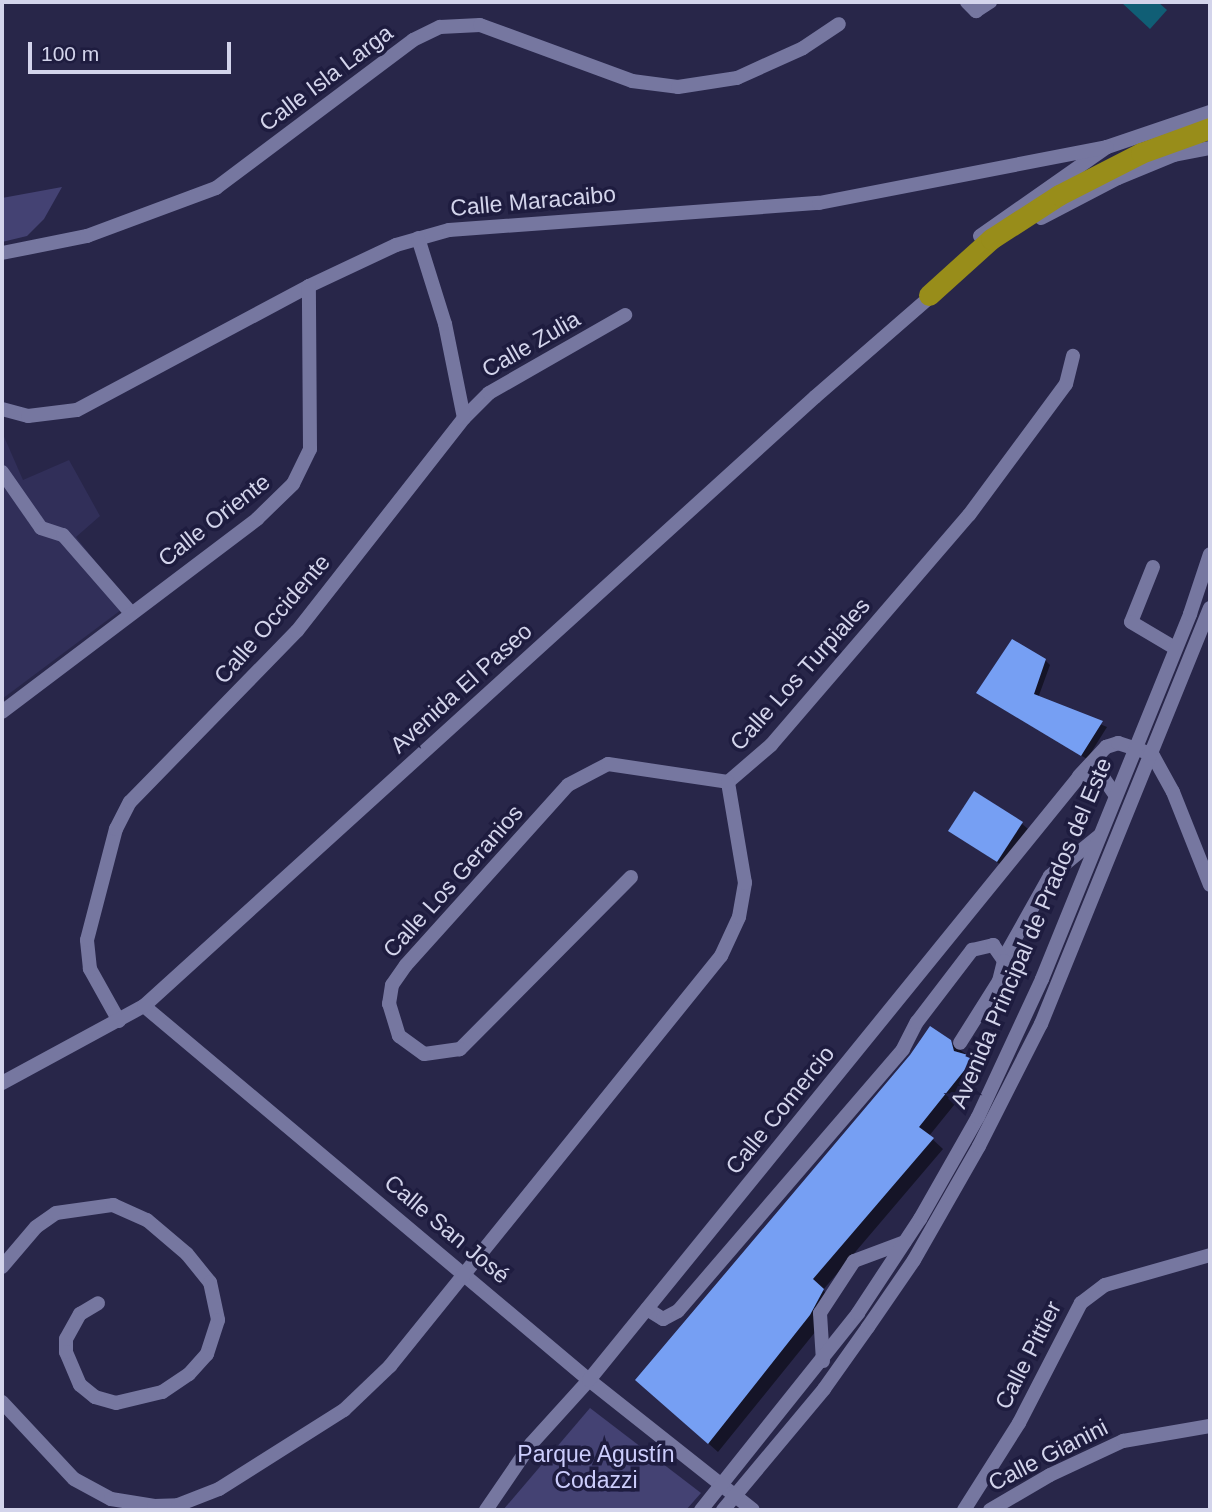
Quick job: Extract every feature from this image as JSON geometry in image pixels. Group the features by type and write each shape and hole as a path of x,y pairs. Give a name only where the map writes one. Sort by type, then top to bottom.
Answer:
{"highway":[{"path":"929,295 1015,222 1141,153 1210,128"}],"street":[{"path":"967,2 976,11 990,2"},
{"name":"Calle Isla Larga","path":"2,253 78,238 216,188 413,40 440,27 480,24 632,81 678,87 737,78 803,48 839,24"},
{"name":"Avenida El Paseo","path":"2,1083 144,1006 929,295 943,274 999,220 1107,147 1210,112"},
{"name":"Calle Maracaibo","path":"2,409 28,416 77,410 309,286 418,237 482,224 819,202 1107,147"},
{"name":"Avenida El Paseo","path":"929,295 954,284 1024,228 1080,195 1174,155 1210,148"},
{"path":"418,237 445,324 464,418"},
{"name":"Calle Oriente","path":"2,712 281,500 302,468 311,429 309,286"},
{"name":"Calle Zulia","path":"464,418 489,393 625,315"},
{"name":"Calle Los Turpiales","path":"2,1402 74,1479 111,1499 178,1504 219,1489 344,1410 390,1366 721,956 739,917 745,883 728,782 771,745 969,515 1066,384 1073,356"},
{"name":"Calle Occidente","path":"119,1021 90,969 87,940 116,830 130,802 289,640 464,418"},
{"path":"2,472 41,528 63,535 131,613"},
{"name":"Avenida Principal de Prados del Este","path":"701,1510 823,1361 905,1242 989,1095 1136,748 1210,554"},
{"path":"1153,567 1131,622 1175,649"},
{"name":"Avenida Principal de Prados del Este","path":"723,1510 824,1389 949,1202 1024,1061 1210,607"},
{"name":"Calle Comercio","path":"486,1510 531,1444 589,1380 1078,778 1106,747 1118,743 1136,748"},
{"path":"1136,748 1152,754 1173,792 1209,882 1210,900"},
{"name":"Calle Los Geranios","path":"631,877 460,1049 424,1054 399,1037 389,1004 392,985 406,965 568,785 608,764 728,782"},
{"path":"1078,778 1094,773 1102,776 1116,796"},
{"path":"960,1043 995,992 1004,958 1050,876 1100,836"},
{"path":"647,1309 663,1319 678,1311 903,1049 916,1022 972,950 993,945 1004,958"},
{"name":"Calle San José","path":"144,1006 589,1380 753,1510"},
{"path":"2,1267 36,1227 56,1213 113,1205 147,1220 187,1254 210,1282 218,1320 207,1354 189,1374 162,1392 116,1403 95,1397 80,1385 66,1352 72,1326 80,1314 98,1303"},
{"path":"823,1361 820,1313 838,1284 859,1257 905,1242"},
{"name":"Calle Pittier","path":"964,1510 1019,1423 1081,1303 1105,1285 1210,1255"},
{"name":"Calle Gianini","path":"990,1510 1051,1475 1123,1441 1210,1426"}],"shaded area":[{"path":"2,432 23,480 69,460 100,516 76,537 129,604 2,699"}],"green space":[{"path":"62,187 44,219 27,236 2,242 2,198"},
{"name":"Parque Agustín Codazzi","path":"590,1408 701,1493 686,1510 503,1510"}],"water":[{"path":"1121,2 1158,2 1167,10 1150,29"}],"building":[{"path":"1012,639 1046,659 1034,694 1103,721 1081,756 976,693"},
{"path":"974,791 1023,822 997,862 948,831"},
{"path":"930,1026 951,1040 954,1051 975,1057 919,1127 934,1138 813,1279 824,1289 810,1315 708,1444 635,1380 910,1055"}]}
